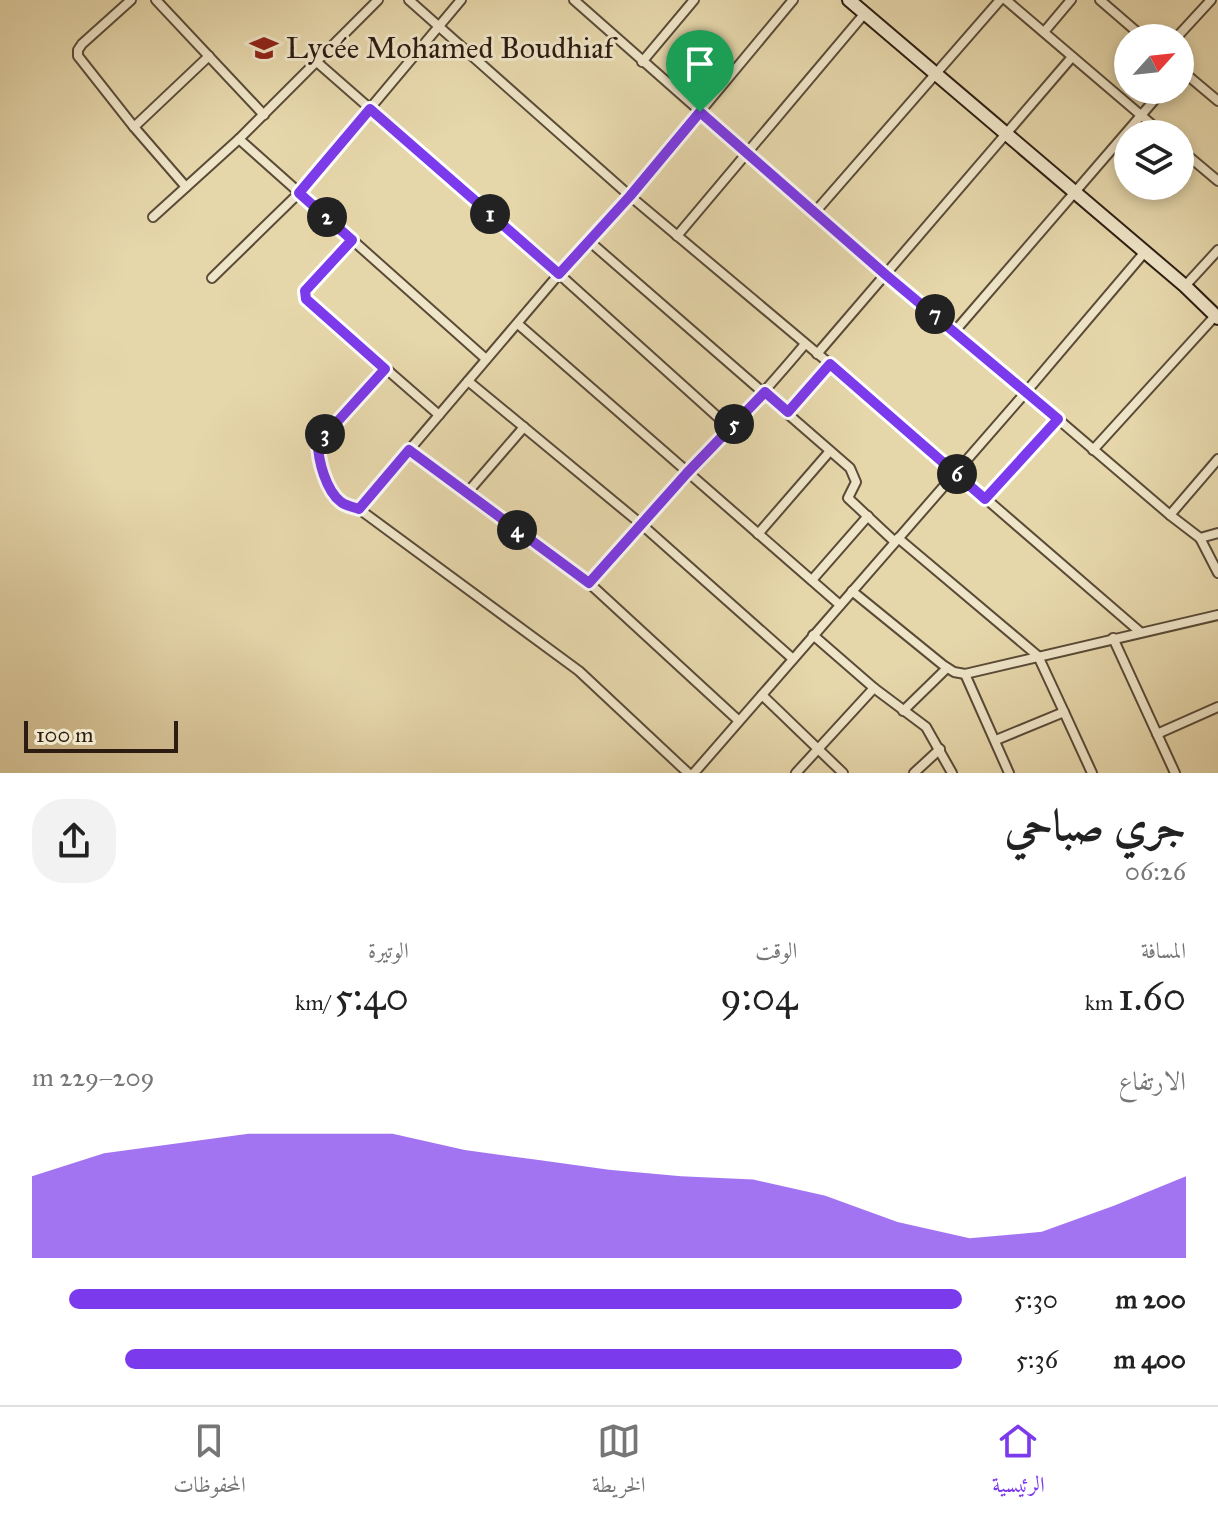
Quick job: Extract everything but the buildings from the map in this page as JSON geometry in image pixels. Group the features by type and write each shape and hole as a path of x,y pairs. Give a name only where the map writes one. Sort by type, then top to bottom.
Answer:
{"main road":[{"path":"849,0 1217,316"}],"street":[{"path":"131,0 82,44 78,52 86,67 186,187"},
{"path":"156,0 264,115"},
{"path":"153,217 318,63 378,0"},
{"path":"409,0 630,196 1139,631"},
{"path":"212,278 299,193 461,0"},
{"path":"574,0 886,275 1200,538 1218,573"},
{"path":"642,62 694,0"},
{"path":"359,509 559,274 630,196 793,0"},
{"path":"816,211 1000,0"},
{"path":"1006,0 1146,120"},
{"path":"1044,32 1071,0"},
{"path":"1100,0 1128,24"},
{"path":"1109,8 1116,0"},
{"path":"1189,24 1211,0"},
{"path":"677,236 865,13"},
{"path":"134,127 209,56"},
{"path":"817,354 1072,57"},
{"path":"318,63 730,428"},
{"path":"1194,80 1217,99"},
{"path":"955,331 1151,104"},
{"path":"239,139 486,359"},
{"path":"1194,161 1218,181"},
{"path":"352,240 305,295 315,308 439,415"},
{"path":"589,241 788,412 855,475 855,485 848,498 1038,656 1092,773"},
{"path":"1185,286 1218,250"},
{"path":"385,369 318,443 323,470 333,493 341,502 359,509 579,671 691,773 1144,253"},
{"path":"1093,450 1217,316"},
{"path":"518,324 840,605"},
{"path":"589,583 687,473 765,392 805,344"},
{"path":"788,412 830,364"},
{"path":"468,381 641,524 793,659"},
{"path":"985,499 1058,419"},
{"path":"467,493 524,427"},
{"path":"409,450 589,583 739,721"},
{"path":"758,534 830,451"},
{"path":"1170,515 1218,459"},
{"path":"812,580 868,516"},
{"path":"1200,538 1218,533"},
{"path":"852,591 947,668 965,674 1218,615"},
{"path":"813,635 874,688 926,727 952,773"},
{"path":"1113,638 1175,773"},
{"path":"903,711 947,668"},
{"path":"965,674 1009,773"},
{"path":"796,773 874,688"},
{"path":"762,695 843,773"},
{"path":"1157,734 1218,707"},
{"path":"996,740 1064,712"},
{"path":"914,773 940,749"}],"place":[{"name":"Lycée Mohamed Boudhiaf","path":"264,48"}],"route":[{"path":"370,109 559,274 700,112 886,275 1058,419 985,499 830,364 788,412 765,392 687,473 589,583 409,450 359,509 341,502 327,479 318,443 385,369 306,299 305,291 352,240 299,193 370,109"}]}
